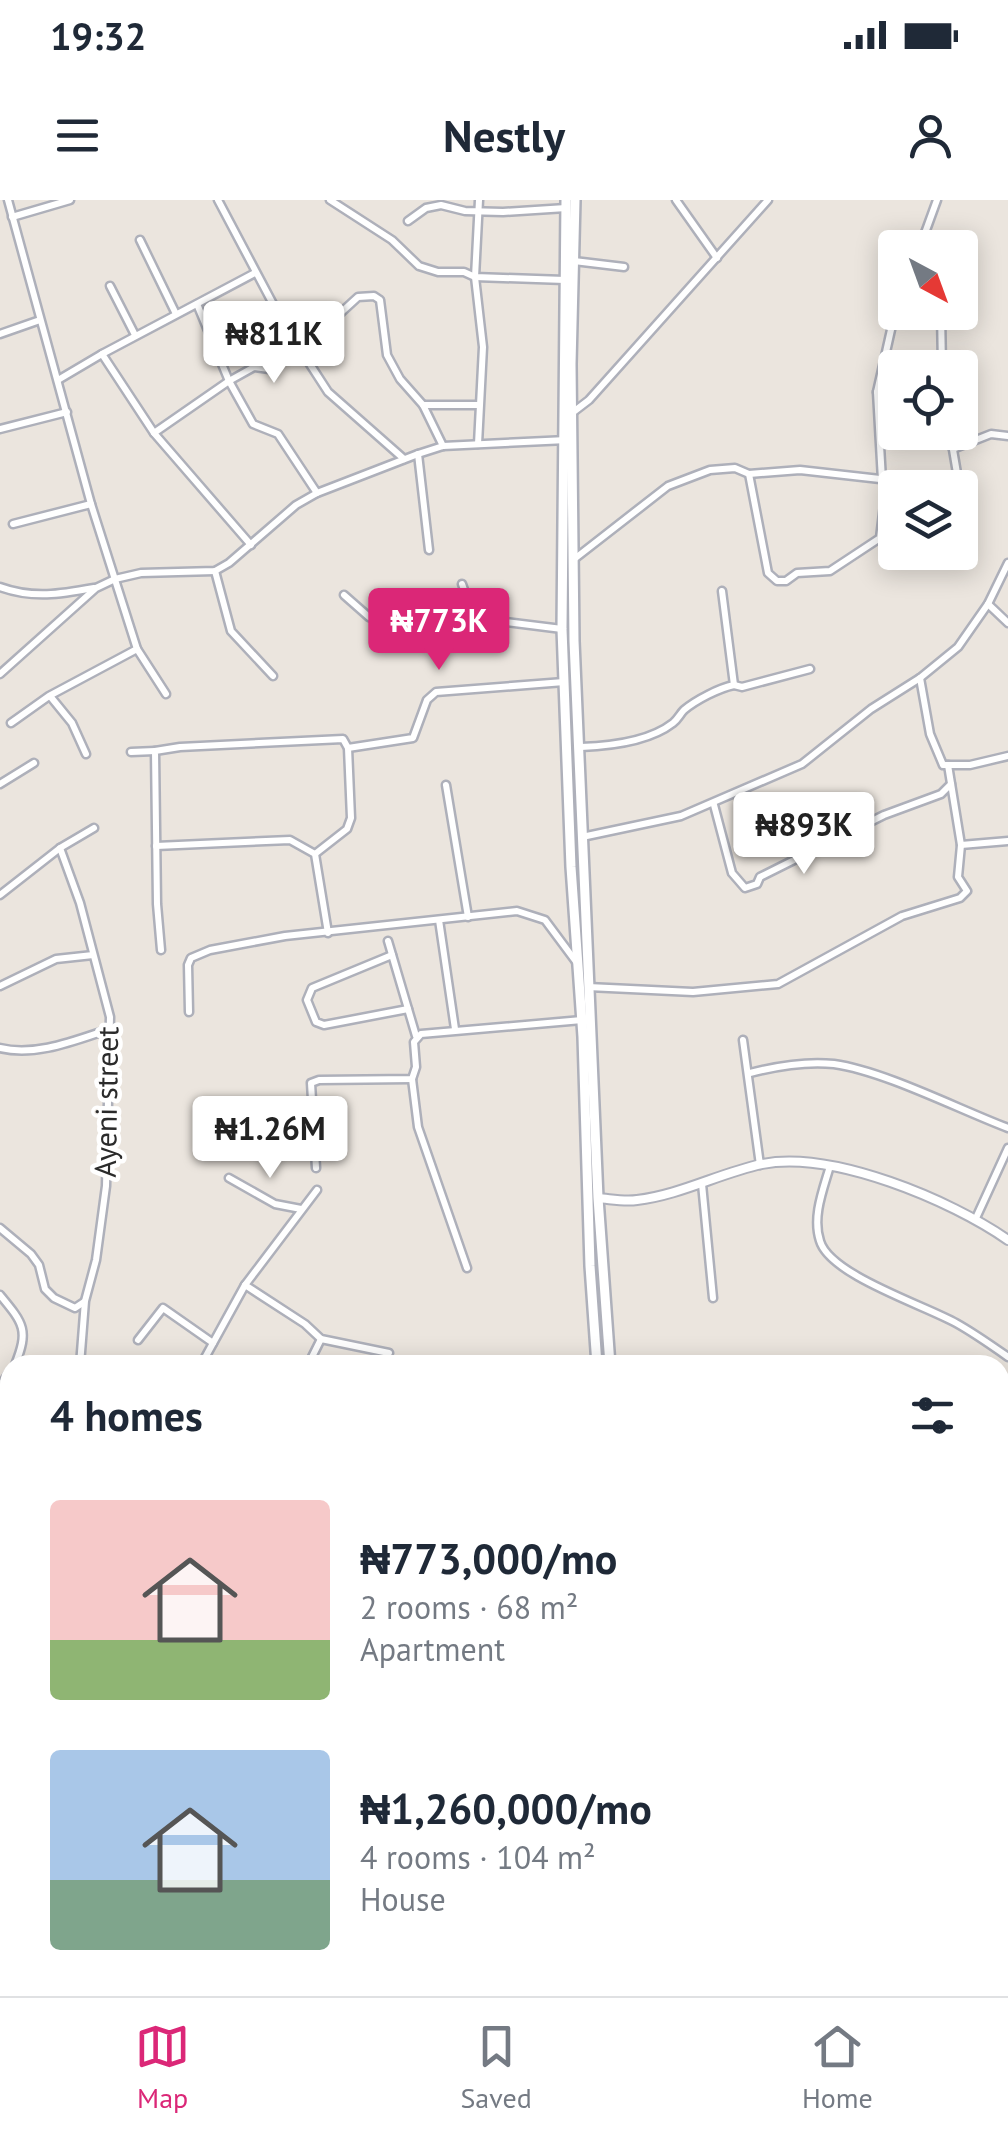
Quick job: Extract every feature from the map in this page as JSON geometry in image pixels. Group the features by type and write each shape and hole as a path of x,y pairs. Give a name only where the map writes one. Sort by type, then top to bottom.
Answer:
{"main road":[{"path":"575,200 572,413 567,440 581,838 592,1006 590,1266 596,1355"},
{"path":"566,204 567,440 562,629 577,963 590,1083 609,1355"}],"street":[{"path":"8,200 91,504 138,649 166,694"},
{"path":"12,218 70,200"},
{"path":"219,200 254,273 328,392 404,459"},
{"path":"330,200 392,240 419,266 438,272 464,272 475,278 566,280"},
{"path":"478,200 475,278 483,348 478,444"},
{"path":"676,200 717,258"},
{"path":"572,413 589,400 768,200"},
{"path":"925,230 937,200"},
{"path":"408,221 426,208 441,205 478,211 566,204"},
{"path":"140,240 176,314"},
{"path":"574,261 624,268"},
{"path":"58,380 254,273"},
{"path":"110,286 135,335"},
{"path":"154,432 254,367 270,369 300,350 358,298 374,296 380,300 392,366 422,405 443,446"},
{"path":"196,304 252,424 278,434 317,494"},
{"path":"0,334 40,320"},
{"path":"261,332 282,321"},
{"path":"884,470 876,392 891,330"},
{"path":"102,354 154,432 251,545"},
{"path":"422,405 479,406"},
{"path":"0,429 67,412"},
{"path":"978,439 991,434 1008,436"},
{"path":"0,587 23,595 56,595 140,574 215,571 251,545 280,517 317,494 404,459 443,446 567,440"},
{"path":"418,454 428,550"},
{"path":"573,560 668,486 710,470 735,468 750,474 800,470 878,479"},
{"path":"750,474 768,573 777,581 797,573 830,571 878,539"},
{"path":"12,524 91,504"},
{"path":"581,838 654,823 714,804 802,764 870,709 920,678 958,648 988,604 1008,564"},
{"path":"215,571 231,630 274,676"},
{"path":"462,584 474,618"},
{"path":"0,674 96,588"},
{"path":"722,591 734,686"},
{"path":"344,594 369,617 404,634 474,618 562,629"},
{"path":"988,604 1008,623"},
{"path":"11,723 50,696 138,649"},
{"path":"580,747 608,746 673,724 684,710 724,687 742,687 810,670"},
{"path":"920,678 930,734 942,765"},
{"path":"348,748 413,738 427,700 436,692 564,682"},
{"path":"50,696 72,723 86,754"},
{"path":"130,752 343,739 348,748 350,818 340,838 315,854"},
{"path":"154,751 162,950"},
{"path":"942,765 970,765 1008,756"},
{"path":"0,784 34,763"},
{"path":"588,987 694,992 778,984 902,916 960,898 966,891 958,877 961,845 948,765 942,765"},
{"path":"714,804 732,873 745,888 884,815 941,794 952,784"},
{"path":"446,785 468,917"},
{"path":"0,895 60,848 94,828"},
{"path":"156,846 290,840 315,854"},
{"path":"961,845 1008,841"},
{"name":"Ayeni street","path":"60,848 94,955 110,1028 106,1186 96,1260 85,1301"},
{"path":"315,854 328,933"},
{"path":"189,1012 191,958 240,944 517,911 545,920 577,963"},
{"path":"439,920 455,1029"},
{"path":"388,941 416,1036 412,1079 418,1128 468,1268"},
{"path":"392,954 312,988 307,1000 316,1022 324,1025 408,1009"},
{"path":"0,986 56,960 94,955"},
{"path":"416,1036 455,1029 582,1020"},
{"path":"0,1048 38,1048 110,1028"},
{"path":"744,1040 760,1165"},
{"path":"750,1074 773,1067 834,1064 1008,1128"},
{"path":"316,1168 311,1083 412,1079"},
{"path":"976,1218 1008,1148"},
{"path":"598,1198 634,1201 760,1165 796,1162 830,1166 898,1185 976,1218 1008,1240"},
{"path":"830,1166 818,1222 820,1243 830,1258 858,1278 956,1323 1005,1355"},
{"path":"229,1178 276,1204 301,1209"},
{"path":"702,1184 713,1298"},
{"path":"207,1355 245,1285 317,1190"},
{"path":"0,1228 32,1254 45,1289 54,1298 76,1308 85,1301"},
{"path":"245,1285 322,1339 390,1353"},
{"path":"0,1295 24,1327 18,1355"},
{"path":"81,1355 85,1301"},
{"path":"138,1340 164,1308 214,1343"},
{"path":"313,1355 322,1339"}]}
